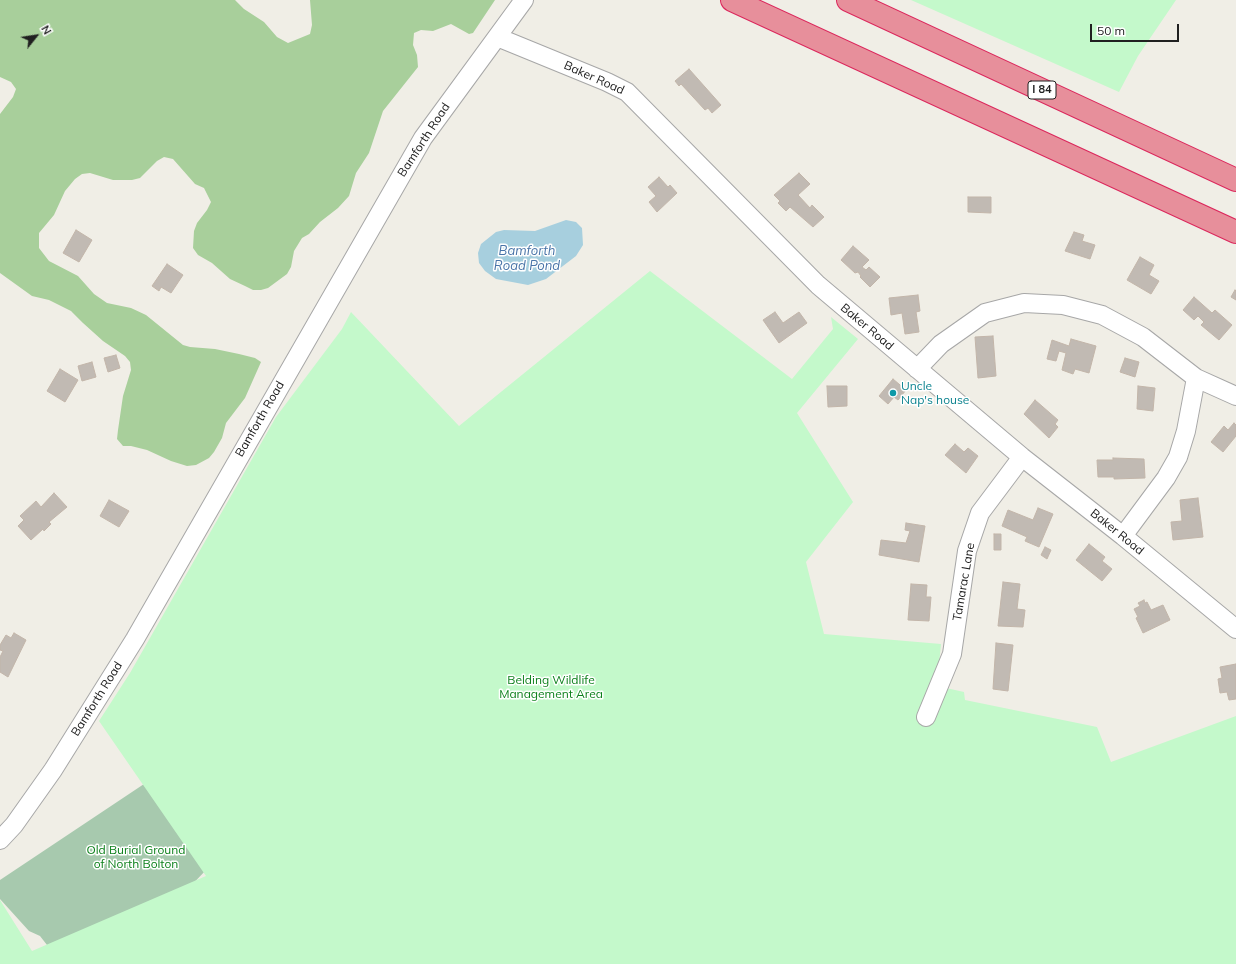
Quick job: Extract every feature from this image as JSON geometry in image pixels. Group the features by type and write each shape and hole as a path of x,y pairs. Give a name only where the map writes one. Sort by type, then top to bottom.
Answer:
{"highway":[{"path":"732,0 1236,232"},
{"name":"I 84","path":"848,0 1236,180"}],"street":[{"name":"Bamforth Road","path":"0,840 14,825 53,770 134,639 423,138 524,0"},
{"name":"Baker Road","path":"497,37 607,82 627,92 818,285 1022,457 1123,536 1236,629"},
{"path":"917,369 941,344 985,312 1024,303 1063,306 1102,315 1143,337 1196,378 1236,396"},
{"path":"1123,536 1166,478 1178,457 1186,431 1196,378"},
{"name":"Tamarac Lane","path":"926,717 952,654 966,551 980,513 1022,457"}],"green space":[{"path":"0,0 235,0 244,9 264,22 277,37 288,43 310,34 312,25 310,0 495,0 473,33 469,34 451,24 433,31 421,30 414,33 413,45 417,55 418,67 383,111 369,153 356,173 349,196 309,234 302,238 294,251 291,267 287,274 268,288 253,290 230,279 212,263 198,255 193,248 194,231 197,223 211,202 204,188 195,184 173,159 164,157 157,161 140,178 132,180 113,180 90,173 82,174 75,179 65,191 54,215 39,233 39,248 49,261 78,276 94,294 107,303 131,308 146,315 183,345 239,354 255,358 261,362 245,398 226,423 222,438 214,452 209,458 196,465 187,466 171,461 147,450 131,446 123,446 117,439 123,396 131,370 130,362 125,356 103,341 71,311 49,300 32,296 0,273 0,114 13,97 16,89 11,82 0,77"},
{"path":"911,0 1176,0 1138,56 1119,92"},
{"name":"Belding Wildlife Management Area","path":"650,271 792,379 833,329 831,317 858,339 797,413 853,502 806,562 824,634 941,644 937,686 964,692 965,700 1097,727 1111,762 1236,716 1236,964 0,964 0,900 32,951 206,876 99,721 130,673 276,417 342,329 351,312 459,426"},
{"name":"Old Burial Ground of North Bolton","path":"153,778 207,869 184,893 54,954 40,936 29,931 0,899 0,880"}],"water":[{"name":"Bamforth Road Pond","path":"566,220 576,222 582,228 583,245 576,256 546,279 528,285 496,279 485,271 479,263 478,253 481,244 496,232 504,230 535,231"}],"building":[{"path":"689,69 721,105 712,113 708,108 705,110 681,84 679,86 675,81"},
{"path":"799,173 810,184 798,195 810,208 812,205 824,217 813,227 790,207 786,211 778,203 780,201 774,195"},
{"path":"659,177 668,187 670,185 677,193 657,212 649,202 656,196 648,187"},
{"path":"968,197 991,197 991,213 968,212"},
{"path":"76,230 92,240 79,262 63,253"},
{"path":"1074,232 1084,235 1082,241 1095,245 1090,259 1065,251"},
{"path":"853,246 869,260 862,267 866,270 869,267 880,277 870,287 860,277 861,276 858,272 855,273 841,260"},
{"path":"1140,257 1154,265 1149,275 1159,281 1151,294 1127,280"},
{"path":"167,264 183,275 171,293 161,287 159,291 152,286"},
{"path":"1235,290 1236,291 1236,300 1231,297"},
{"path":"918,295 920,311 916,312 919,332 905,334 902,313 891,315 889,298"},
{"path":"1194,297 1212,313 1215,310 1232,325 1219,340 1201,325 1204,322 1198,316 1194,320 1183,310"},
{"path":"775,312 783,323 799,312 807,323 779,343 763,320"},
{"path":"993,336 996,376 978,378 975,337"},
{"path":"1071,339 1096,346 1089,373 1075,369 1073,374 1062,370 1066,353 1059,351 1056,361 1047,359 1052,340 1069,346"},
{"path":"116,355 120,368 108,372 104,358"},
{"path":"1125,358 1139,362 1135,377 1120,372"},
{"path":"92,362 96,377 82,381 78,366"},
{"path":"60,369 78,380 65,402 47,391"},
{"name":"Uncle Nap's house","path":"893,379 906,390 898,400 894,397 888,404 879,396"},
{"path":"827,386 847,386 847,406 828,407"},
{"path":"1138,386 1155,388 1153,411 1137,409"},
{"path":"1035,400 1058,420 1055,424 1058,427 1049,438 1024,414"},
{"path":"1234,423 1236,425 1236,436 1223,452 1211,442 1224,426 1228,430"},
{"path":"955,444 964,452 968,448 978,456 966,473 945,455"},
{"path":"1113,458 1144,459 1145,478 1114,479 1114,477 1098,477 1097,460 1113,460"},
{"path":"54,493 67,507 49,522 51,524 44,531 43,529 31,540 18,526 24,520 20,516 36,501 41,507"},
{"path":"1198,498 1203,537 1173,540 1171,522 1182,521 1180,500"},
{"path":"109,500 129,511 119,527 100,516"},
{"path":"1038,508 1053,514 1039,547 1025,541 1027,537 1002,526 1008,510 1033,520"},
{"path":"906,523 925,526 919,562 879,555 881,540 906,543 910,531 905,530"},
{"path":"994,534 1001,534 1001,550 994,550"},
{"path":"1089,544 1105,557 1102,561 1112,569 1102,581 1076,560"},
{"path":"1045,547 1051,550 1047,559 1041,555"},
{"path":"1003,582 1020,584 1017,609 1025,610 1023,627 998,626"},
{"path":"911,584 927,585 926,597 931,597 929,621 908,620"},
{"path":"1144,600 1145,603 1147,602 1151,610 1163,605 1170,620 1143,633 1136,618 1138,617 1134,609 1140,606 1138,603"},
{"path":"14,633 26,640 8,677 0,672 0,657 3,651 0,650 0,645 6,635 11,638"},
{"path":"996,643 1013,645 1008,691 993,689"},
{"path":"1236,664 1236,699 1229,700 1227,692 1220,693 1218,679 1222,678 1220,667"}],"place":[{"name":"Uncle Nap's house","path":"893,393"}]}
